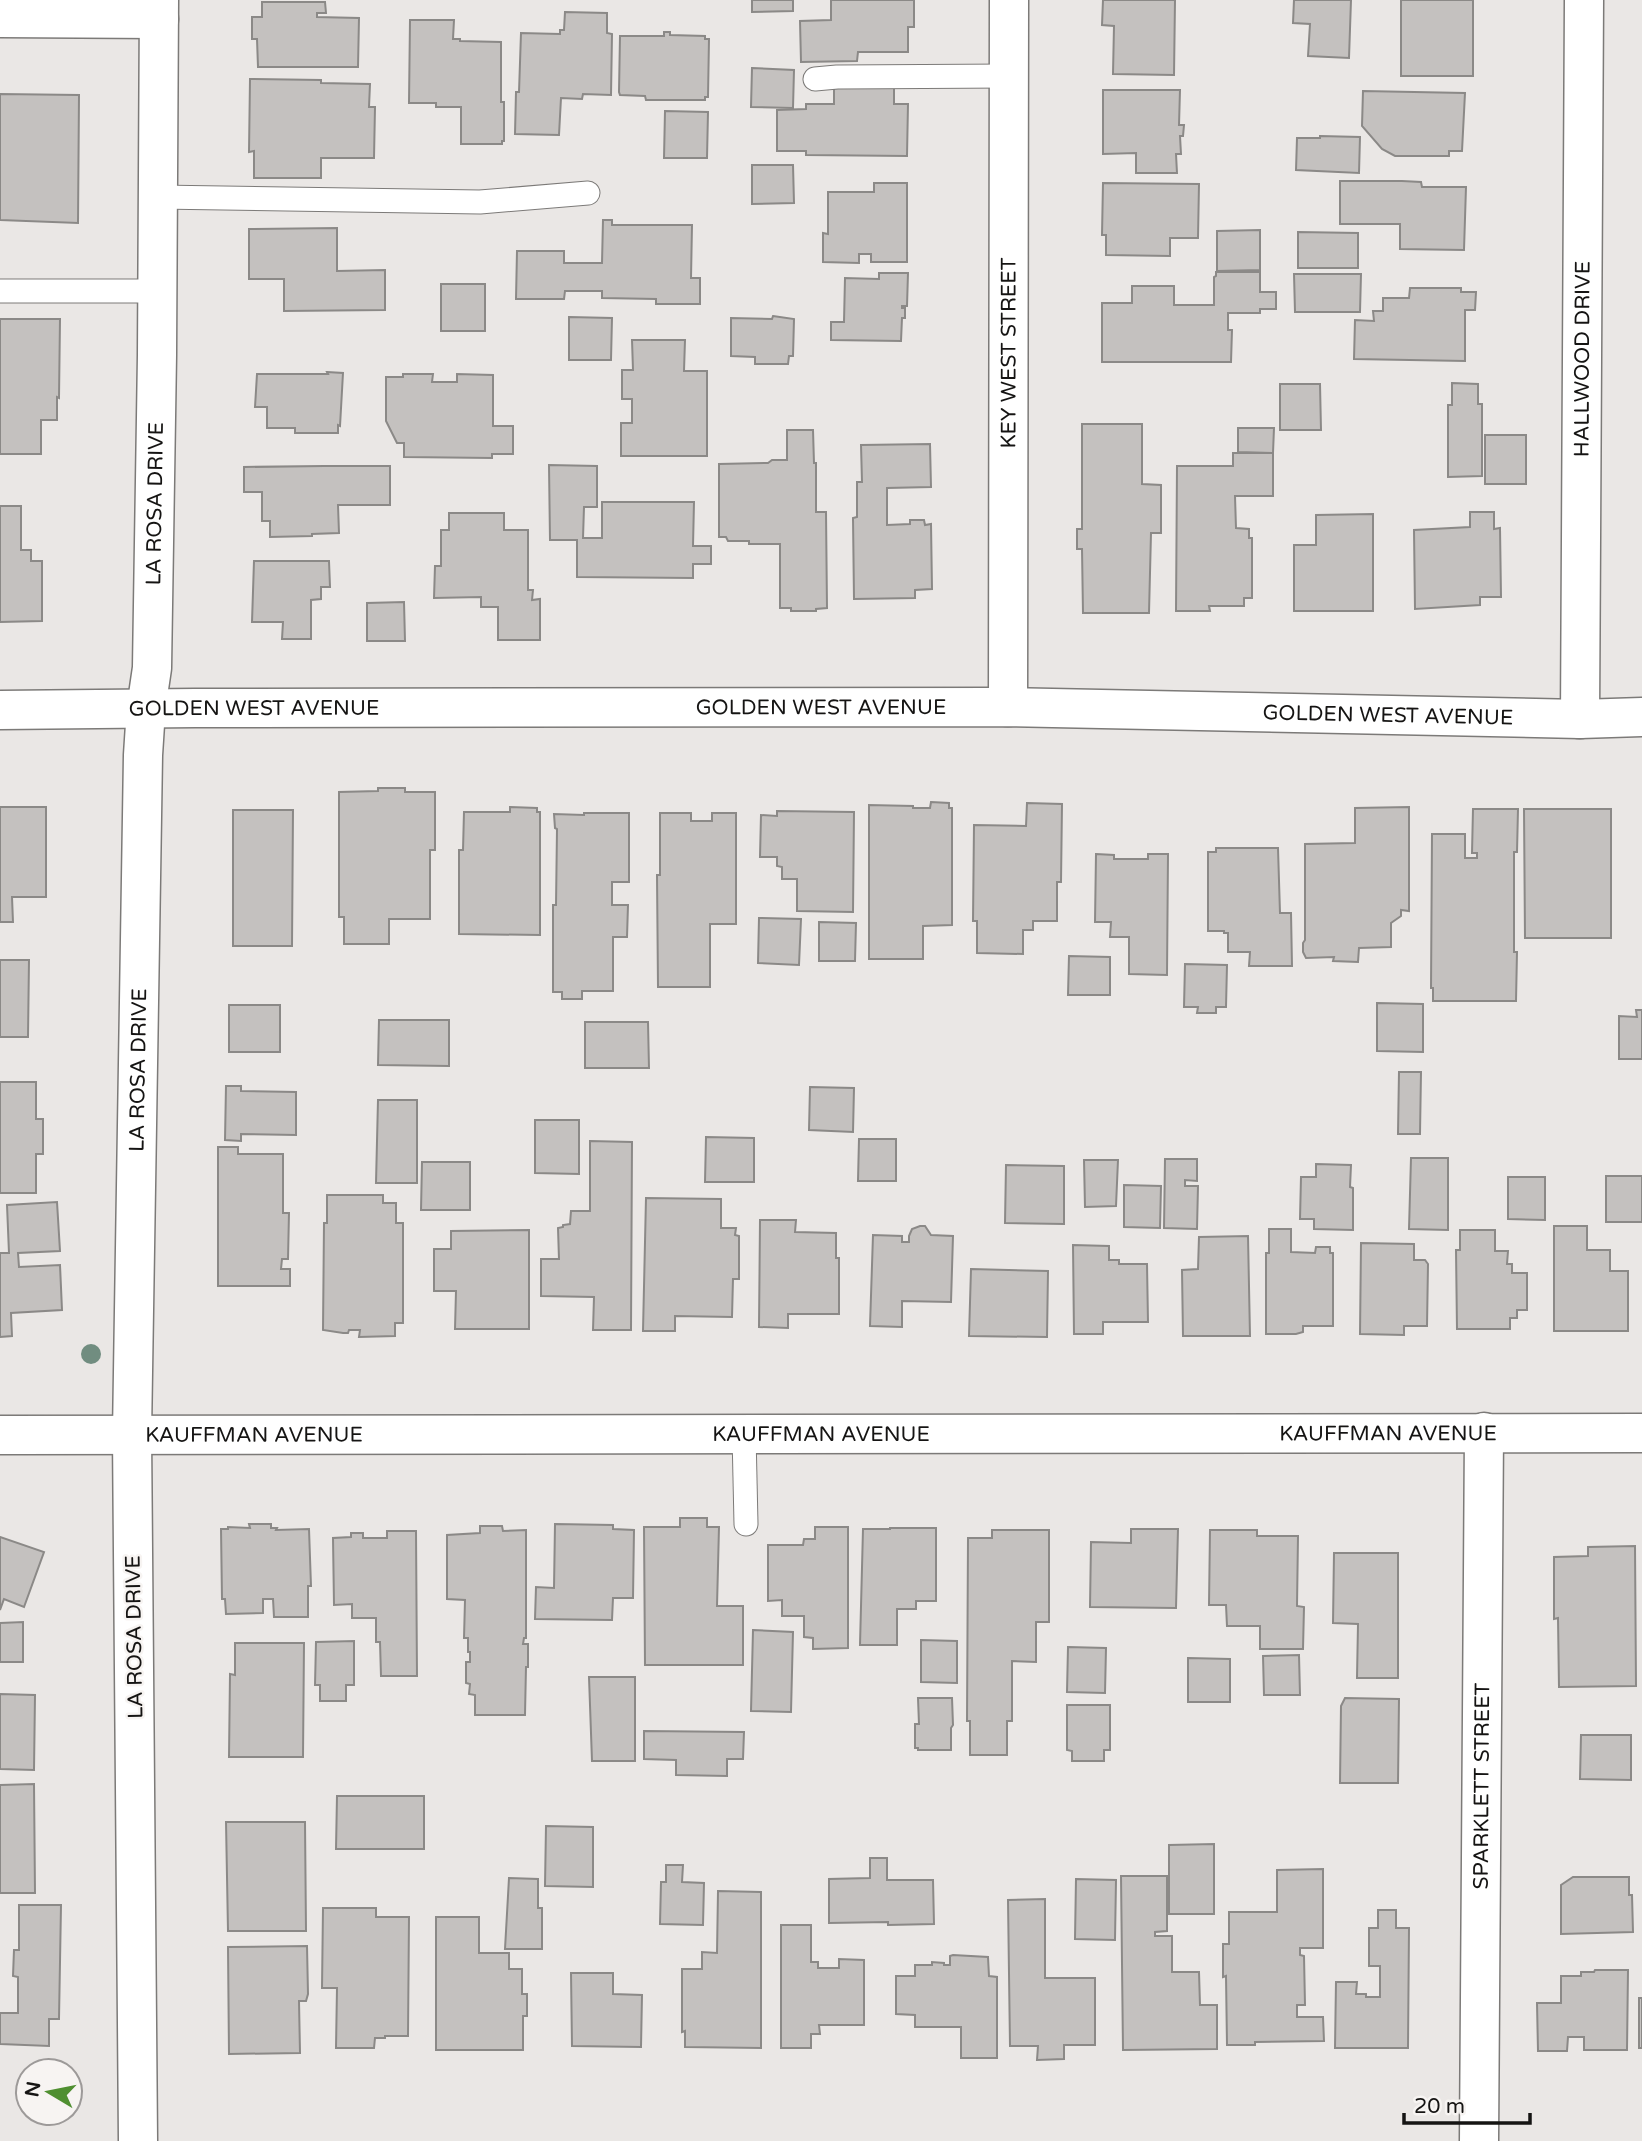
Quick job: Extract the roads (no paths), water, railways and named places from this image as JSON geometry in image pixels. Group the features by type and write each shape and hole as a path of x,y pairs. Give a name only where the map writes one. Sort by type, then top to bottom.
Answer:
{"street":[{"name":"KEY WEST STREET","path":"1008,707 1009,0"},
{"name":"HALLWOOD DRIVE","path":"1580,719 1584,0"},
{"path":"0,18 159,10"},
{"name":"LA ROSA DRIVE","path":"138,2141 132,1434 143,755 152,668 159,10"},
{"name":"GOLDEN WEST AVENUE","path":"0,710 1008,707 1580,719 1642,717"},
{"name":"SPARKLETT STREET","path":"1479,2141 1484,1432"},
{"name":"KAUFFMAN AVENUE","path":"0,1435 1642,1433"}],"lane":[{"path":"815,79 1009,76"},
{"path":"158,197 480,202 588,193"},
{"path":"0,291 158,290"},
{"path":"744,1434 746,1524"}]}
